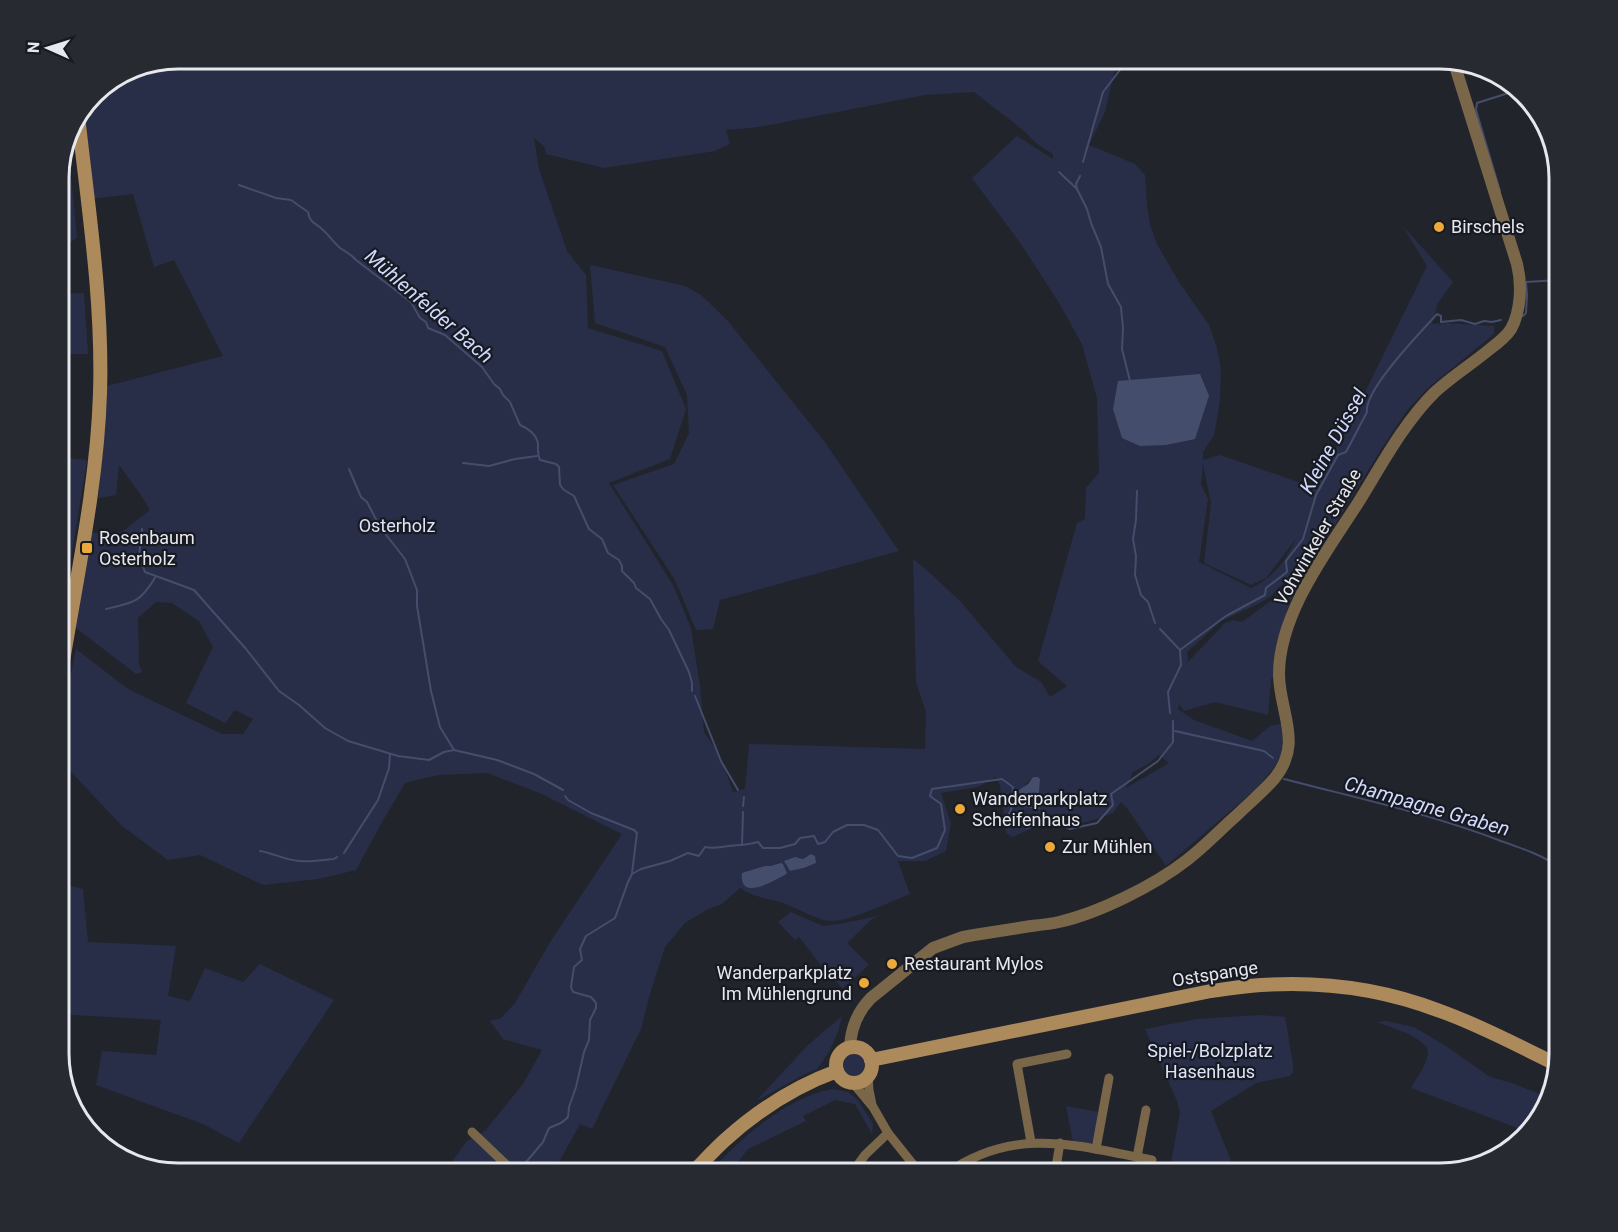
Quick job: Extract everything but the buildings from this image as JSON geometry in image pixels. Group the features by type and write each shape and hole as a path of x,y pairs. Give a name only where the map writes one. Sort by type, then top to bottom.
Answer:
{"main road":[{"path":"69,624 93,476 99,426 100,385 96,287 80,131"},
{"name":"Ostspange","path":"871,1060 1211,991 1260,985 1318,984 1362,989 1417,1003 1456,1018 1549,1061"},
{"path":"850,1047 864,1050 871,1060 872,1069 861,1082 853,1083 843,1080 837,1071 838,1056 850,1047"},
{"path":"702,1163 724,1141 767,1107 837,1071"}],"street":[{"name":"Vohwinkeler Straße","path":"850,1047 856,1018 864,1005 933,948 974,934 1058,922 1114,903 1185,862 1267,787 1281,770 1286,759 1289,728 1280,682 1280,658 1286,630 1302,595 1319,563 1396,442 1422,407 1443,385 1507,335 1517,311 1520,284 1517,261 1456,70"},
{"path":"1031,1142 1017,1064 1067,1054"},
{"path":"868,1076 873,1107"},
{"path":"1096,1149 1109,1078"},
{"path":"853,1083 873,1107 888,1133 912,1163"},
{"path":"1137,1157 1146,1110"},
{"path":"472,1132 504,1163"},
{"path":"859,1163 888,1133"},
{"path":"963,1163 994,1149 1031,1142 1060,1143 1152,1160"},
{"path":"1057,1163 1060,1143"}],"green space":[{"name":"Osterholz","path":"1116,69 1105,112 1089,145 1135,164 1145,175 1150,225 1157,244 1179,282 1209,325 1221,369 1220,401 1214,435 1203,452 1203,460 1220,455 1313,487 1348,427 1427,266 1402,225 1453,282 1438,303 1432,324 1494,326 1494,334 1429,387 1408,409 1308,568 1289,604 1276,645 1268,715 1215,702 1184,711 1179,704 1178,709 1194,720 1252,741 1270,726 1284,723 1281,755 1274,768 1256,789 1166,866 1121,802 1113,813 1087,822 1070,825 1054,818 1013,837 1006,833 1000,786 996,777 978,787 941,793 951,824 946,851 925,861 898,861 910,894 860,915 831,921 783,903 756,896 740,888 722,904 708,909 685,923 665,947 641,1029 592,1129 580,1124 559,1163 451,1163 467,1141 485,1131 523,1084 542,1050 503,1039 490,1021 501,1018 515,1003 552,939 622,834 544,795 488,773 438,775 405,783 356,870 318,879 263,885 200,855 168,860 122,826 69,770 69,683 76,649 128,689 222,734 243,734 253,719 235,710 225,723 186,703 213,647 199,621 172,603 156,602 138,618 139,664 142,672 136,674 73,627 91,533 122,532 150,510 119,465 116,495 98,498 107,386 223,356 174,260 154,267 133,194 90,199 85,122 96,106 118,87 137,77 164,70","holes":["974,92 1023,130 1037,144 1053,154 1053,159 1017,136 972,178 1021,244 1059,303 1082,344 1097,398 1099,473 1086,488 1085,519 1077,523 1038,661 1067,686 1050,697 1041,682 1016,667 961,602 913,559 916,682 926,712 925,749 749,744 745,789 733,792 719,754 704,732 691,628 673,585 609,483 670,459 686,409 662,351 588,328 586,275 567,251 539,169 534,138 544,146 546,154 604,168 715,151 730,144 726,130 759,127 925,95","1203,464 1211,503 1204,563 1251,585 1266,578 1296,539 1278,568 1259,584 1251,588 1199,562 1208,499 1201,485","1307,549 1287,584 1276,597 1242,622 1234,620 1225,623 1188,662 1187,652 1221,621 1271,596 1288,578","1159,755 1169,763 1126,788 1133,772","1033,777 1040,779 1040,809 1023,807 1024,786","808,855 816,863 790,871 799,857 803,859"]},
{"path":"70,165 77,237 69,244"},
{"path":"590,265 685,286 701,295 727,320 824,441 899,551 720,600 713,629 696,630 675,580 613,485 674,464 689,433 687,395 665,347 595,323"},
{"path":"84,293 88,354 69,354 69,294"},
{"path":"69,458 87,460 69,571"},
{"path":"69,886 83,889 88,942 176,946 168,996 190,1001 205,968 243,982 260,964 334,1000 239,1143 203,1124 96,1085 102,1051 156,1055 161,1020 69,1015"},
{"path":"791,912 823,926 878,916 847,943 869,965 844,987 858,1003 828,974 799,937 795,940 778,922"},
{"name":"Spiel-/Bolzplatz Hasenhaus","path":"1261,1015 1285,1017 1293,1064 1293,1072 1290,1076 1256,1083 1211,1111 1232,1163 1171,1163 1180,1112 1145,1029 1197,1019"},
{"path":"842,1016 829,1052 817,1069 756,1101 808,1045"},
{"path":"1386,1021 1414,1027 1490,1077 1541,1094 1538,1102 1519,1129 1411,1088 1426,1062 1427,1048 1415,1038 1377,1022"},
{"path":"854,1054 862,1057 865,1065 862,1073 854,1076 846,1073 843,1065 846,1057"},
{"path":"832,1089 848,1092 858,1100 873,1124 872,1134 855,1104 835,1100 803,1116 806,1121 748,1149 737,1163 718,1163 766,1120 797,1101"},
{"path":"1066,1106 1099,1112 1091,1144 1073,1142"}],"shaded area":[{"path":"1200,374 1209,396 1195,439 1166,445 1140,446 1122,438 1113,409 1118,381"},
{"path":"1033,777 1040,779 1040,809 1021,805 1019,790"},
{"path":"811,854 815,856 816,863 804,868 790,871 784,861 795,857 803,859"},
{"path":"781,863 787,873 773,881 751,888 742,882 742,873"}],"waterway":[{"path":"1083,162 1103,92 1121,69"},
{"path":"1500,191 1476,110 1477,103 1508,93"},
{"path":"1059,172 1077,189"},
{"path":"1080,176 1076,184 1077,189 1101,247 1108,284 1121,307 1122,349 1130,381"},
{"name":"Mühlenfelder Bach","path":"239,185 276,198 291,200 308,212 312,221 340,248 411,302 428,328 445,335 482,367 510,402 520,425 536,438 540,460 559,467 560,485 574,496 589,529 602,539 608,553 619,560 622,571 636,588 650,599 669,630 689,672 692,691"},
{"name":"Kleine Düssel","path":"1523,316 1526,313 1526,282 1549,281"},
{"name":"Kleine Düssel","path":"1170,713 1168,692 1181,665 1180,650 1226,616 1265,595 1266,588 1287,572 1286,561 1303,539 1316,495 1338,455 1346,452 1367,412 1368,402 1374,390 1395,362 1437,314 1441,316 1441,322 1461,320 1475,324 1501,320"},
{"path":"463,463 489,466 537,456"},
{"path":"349,469 361,497 367,502 380,527 405,559 417,590 417,606 431,691 440,727 454,750"},
{"path":"1137,491 1133,539 1136,556 1135,575 1141,595 1148,602 1155,623"},
{"path":"142,529 139,556 145,572 194,590 279,691 325,728 348,741 398,756 429,760 444,752 454,750 497,760 534,774 563,790"},
{"path":"106,609 136,600 146,591 156,576"},
{"path":"1160,629 1180,650"},
{"name":"Mühlenfelder Bach","path":"695,696 721,761 738,790"},
{"name":"Kleine Düssel","path":"525,1163 543,1142 549,1128 568,1117 589,1040 590,1020 596,1008 596,1003 591,997 573,992 571,987 574,967 582,960 580,949 586,936 615,918 632,874 688,853 699,856 705,847 717,848 758,842 763,848 780,848 795,844 800,838 814,836 818,844 825,842 833,832 847,825 864,825 878,830 898,856 912,858 937,848 945,830 941,804 930,796 932,789 1002,779 1013,787 1011,810 1005,821 1013,823 1018,817 1024,821 1027,828 1047,819 1070,829 1097,823 1113,805 1111,794 1158,761 1173,742 1173,721"},
{"name":"Champagne Graben","path":"1175,731 1264,751 1273,758"},
{"path":"344,853 378,800 389,768 390,754"},
{"name":"Champagne Graben","path":"1284,779 1394,807 1475,831 1549,861"},
{"path":"565,796 591,813 637,833 632,873"},
{"name":"Mühlenfelder Bach","path":"743,806 744,797"},
{"name":"Mühlenfelder Bach","path":"742,845 743,812"},
{"path":"260,851 299,861 337,857"}],"place":[{"name":"Birschels","path":"1439,227"},
{"name":"Rosenbaum Osterholz","path":"87,548"},
{"name":"Wanderparkplatz Scheifenhaus","path":"960,809"},
{"name":"Zur Mühlen","path":"1050,847"},
{"name":"Restaurant Mylos","path":"892,964"},
{"name":"Wanderparkplatz Im Mühlengrund","path":"864,983"}]}
